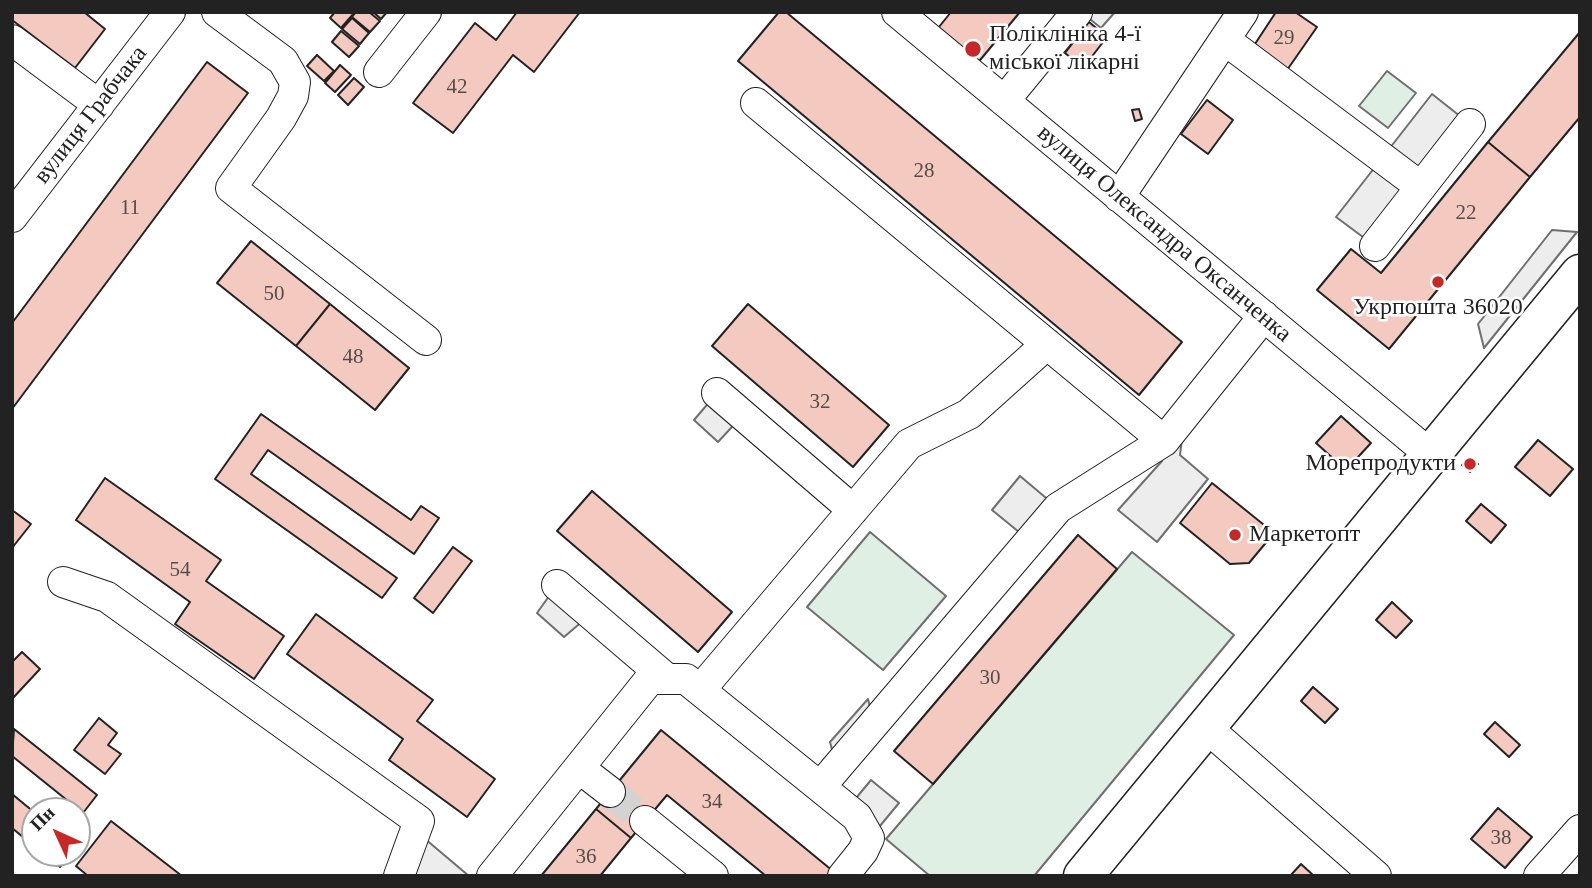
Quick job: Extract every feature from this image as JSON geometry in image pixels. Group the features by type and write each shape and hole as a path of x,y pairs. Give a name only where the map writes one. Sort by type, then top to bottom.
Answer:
{"main road":[{"path":"1083,876 1580,274"}],"street":[{"name":"вулиця Грабчака","path":"12,217 170,12"},
{"path":"217,12 283,61 295,82 293,96 231,188 426,340"},
{"path":"379,72 426,12"},
{"name":"вулиця Олександра Оксанченка","path":"897,12 1431,455"},
{"path":"1004,101 1077,12"},
{"path":"1119,197 1232,22 1421,187"},
{"path":"12,40 99,105"},
{"path":"756,103 1164,441"},
{"path":"1375,246 1469,124"},
{"path":"820,787 1058,508 1164,441 1264,316"},
{"path":"700,690 909,444 969,415 1047,344"},
{"path":"717,393 853,510"},
{"path":"63,582 107,597 419,821 399,876"},
{"path":"557,585 667,679"},
{"path":"492,876 650,679 686,679 857,817 869,838 863,851 843,876"},
{"path":"1206,728 1376,876"},
{"path":"579,768 610,792"},
{"path":"645,821 713,876"},
{"path":"1539,876 1580,830"}],"green space":[{"path":"1387,71 1416,93 1388,128 1359,106"},
{"path":"870,532 946,596 883,670 807,607"},
{"path":"1132,552 1234,635 1034,876 930,876 886,839"}],"shaded area":[{"path":"1081,12 1115,12 1101,28"},
{"path":"1432,94 1470,124 1375,246 1336,217"},
{"path":"1552,230 1577,232 1484,348 1478,324"},
{"path":"717,393 743,415 718,442 694,420"},
{"path":"1185,414 1180,455 1208,479 1157,542 1118,510 1162,461 1152,448"},
{"path":"1020,476 1058,508 1030,541 992,510"},
{"path":"557,585 591,614 564,637 537,613"},
{"path":"868,699 874,724 837,768 830,742"},
{"path":"871,780 899,803 875,832 847,809"},
{"path":"424,838 469,876 410,876"}],"building":[{"path":"12,12 84,12 105,29 75,68 12,20"},
{"path":"335,12 355,12 341,28 330,18"},
{"path":"356,12 369,12 380,21 370,32 352,17"},
{"path":"373,12 387,12 381,19"},
{"path":"517,12 580,12 534,72 513,55 453,133 413,103 475,23 496,40"},
{"path":"779,12 786,12 1182,342 1139,395 738,61"},
{"name":"Поліклініка 4-ї міської лікарні","path":"951,12 1020,12 976,65 935,32"},
{"path":"1276,12 1295,12 1317,27 1285,73 1251,50"},
{"path":"352,18 369,33 360,44 342,29"},
{"path":"1089,22 1107,37 1083,68 1065,53"},
{"path":"341,31 359,46 349,57 332,42"},
{"path":"1580,32 1580,117 1530,177 1488,142"},
{"path":"317,55 334,71 324,81 307,66"},
{"path":"207,62 248,93 12,409 12,323"},
{"path":"340,65 351,75 335,92 325,83"},
{"path":"354,78 364,87 348,105 338,95"},
{"path":"1207,100 1233,120 1208,154 1181,134"},
{"path":"1139,109 1142,119 1135,121 1132,110"},
{"path":"1488,142 1530,177 1389,349 1317,290 1351,249 1381,273"},
{"path":"251,241 330,304 296,346 217,283"},
{"path":"330,304 409,368 375,410 296,346"},
{"path":"748,304 889,425 853,467 712,346"},
{"path":"261,414 411,520 421,506 439,518 414,554 268,450 251,474 397,578 382,598 215,479"},
{"path":"1341,416 1371,443 1346,470 1316,443"},
{"path":"1538,440 1573,469 1550,496 1515,467"},
{"name":"Морепродукти","path":"1470,457 1478,464 1470,472 1462,465"},
{"path":"105,478 221,560 206,581 284,636 254,679 175,624 190,602 76,520"},
{"path":"1212,483 1274,533 1249,563 1230,564 1180,523"},
{"path":"592,491 732,612 698,652 557,531"},
{"path":"1481,504 1506,525 1491,543 1466,521"},
{"path":"12,510 31,524 12,548"},
{"path":"1078,535 1117,569 933,784 894,751"},
{"path":"453,547 472,561 433,613 414,598"},
{"path":"1392,602 1412,621 1396,638 1376,620"},
{"path":"316,614 433,700 417,721 495,779 467,817 389,760 403,739 287,654"},
{"path":"22,652 40,669 12,699 12,662"},
{"path":"1313,687 1338,709 1325,723 1301,701"},
{"path":"99,718 117,733 108,745 121,754 105,774 74,750"},
{"path":"1495,722 1520,745 1509,757 1484,734"},
{"path":"14,729 97,795 91,803 91,797 63,797 12,756"},
{"path":"661,730 839,876 766,876 667,795 631,838 596,809"},
{"path":"12,794 21,801 21,835 12,828"},
{"path":"1498,808 1532,837 1505,868 1471,839"},
{"path":"596,809 631,838 600,876 541,876"},
{"path":"111,821 182,876 88,876 77,867 91,867 91,847"},
{"path":"1301,864 1314,876 1290,876"}],"tunnel":[{"path":"610,792 645,821"}],"place":[{"name":"Поліклініка 4-ї міської лікарні","path":"973,49"},
{"name":"Укрпошта 36020","path":"1438,282"},
{"name":"Морепродукти","path":"1470,464"},
{"name":"Маркетопт","path":"1235,535"}]}
